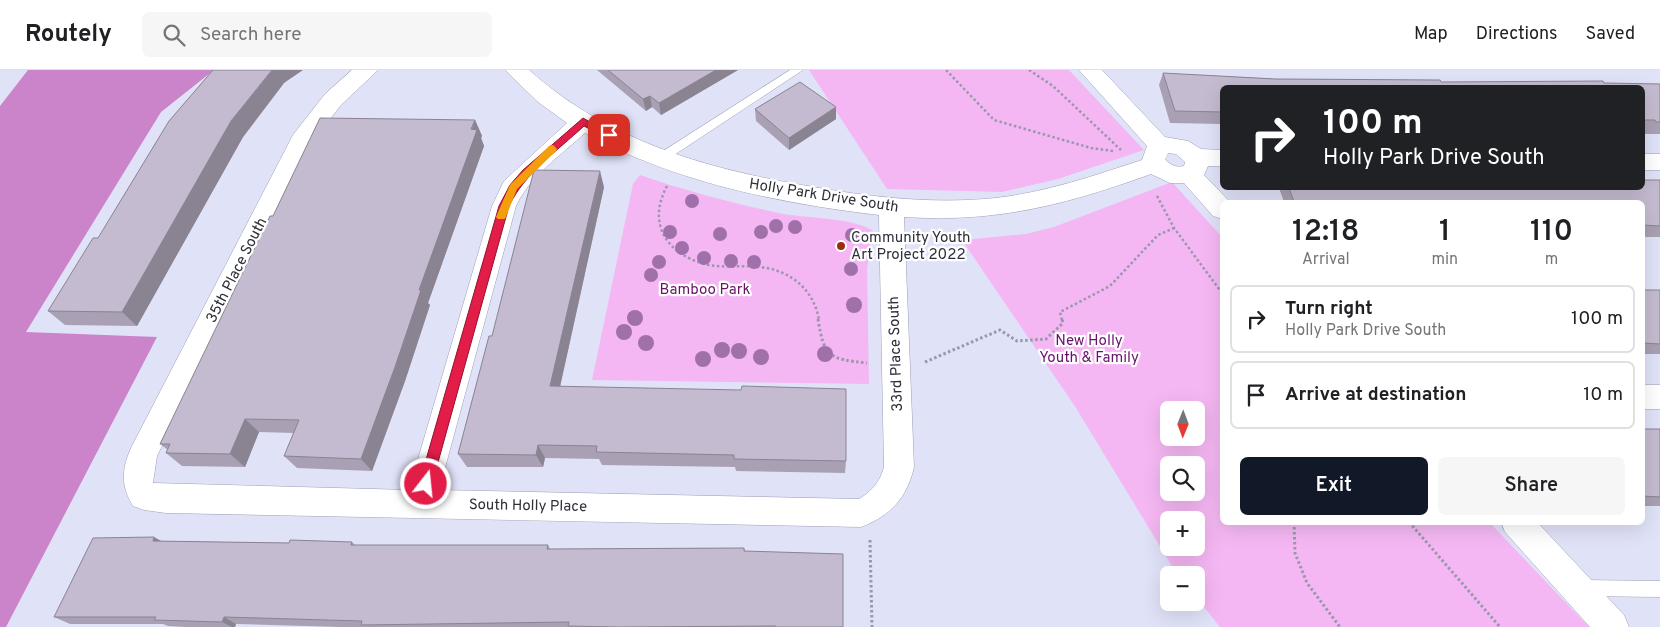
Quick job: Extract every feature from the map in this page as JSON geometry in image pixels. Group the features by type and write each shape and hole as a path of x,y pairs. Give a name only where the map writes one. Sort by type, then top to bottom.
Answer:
{"street":[{"name":"35th Place South","path":"139,489 137,476 142,456 304,135 336,96 367,70"},
{"name":"Holly Park Drive South","path":"516,70 548,98 583,122 622,141 700,172 769,189 891,208 968,208 1022,202 1092,186 1158,156"},
{"path":"1090,70 1158,156 1166,145 1180,146 1186,149 1192,166 1220,207"},
{"path":"420,503 504,206 513,187 527,172 583,122"},
{"path":"1192,166 1220,159"},
{"path":"1645,162 1660,162"},
{"name":"33rd Place South","path":"877,503 896,481 899,467 891,208"},
{"path":"1645,396 1660,397"},
{"name":"South Holly Place","path":"139,489 144,496 166,499 860,513 877,503"},
{"path":"1519,525 1612,627"}],"lane":[{"path":"671,161 798,70"},
{"path":"1576,588 1660,590"}],"path":[{"path":"946,70 994,120 1091,148 1123,152 1053,86 1029,70"},
{"path":"671,161 663,194 657,209 661,229 673,246 686,257 698,262 727,267 769,268 792,278 805,288 817,307 819,334 823,346 829,354 839,360 850,362 916,365 1000,330 1017,341 1046,339 1063,323 1060,312 1110,286 1158,235 1174,228"},
{"path":"1153,190 1162,203 1174,228 1220,291"},
{"path":"872,627 877,503"},
{"path":"1294,525 1295,552 1307,583 1340,627"},
{"path":"1413,525 1500,627"}],"green space":[{"path":"809,70 1069,70 1144,150 1058,179 1002,192 887,189"},
{"name":"Bamboo Park","path":"640,175 693,192 747,206 784,214 855,223 873,231 867,269 869,384 592,380 633,184"},
{"name":"New Holly Youth & Family","path":"1172,182 1220,235 1220,525 1492,525 1589,627 1220,627 1205,608 1205,566 1172,566 1166,556 1205,556 1205,511 1160,511 1160,546 1076,408 962,240 1026,234 1054,227"}],"shaded area":[{"path":"28,70 214,70 161,112 26,332 157,337 6,627 0,627 0,106"}],"building":[{"path":"213,70 272,70 231,121 122,312 48,311 93,238 98,238 169,121"},
{"path":"608,70 716,70 659,103 650,96 643,99"},
{"path":"1163,73 1275,79 1440,80 1441,82 1603,81 1604,83 1660,84 1660,122 1645,120 1645,85 1220,85 1220,112 1175,111"},
{"path":"800,82 836,107 789,138 755,109"},
{"path":"320,118 475,120 471,129 477,130 361,459 284,456 299,420 245,419 230,454 166,453 170,444 160,444 270,216 273,216"},
{"path":"534,170 600,171 550,386 741,390 742,386 846,389 846,461 734,459 734,455 596,452 597,446 538,445 536,455 458,454 489,336 492,336"},
{"path":"1645,180 1660,180 1660,226 1645,225 1645,200 1293,200 1290,190 1645,190"},
{"path":"1645,290 1660,290 1660,344 1645,343"},
{"path":"1645,429 1660,429 1660,497 1645,496"},
{"path":"154,537 153,541 289,543 290,540 352,542 351,545 548,545 547,549 744,548 744,551 843,554 843,627 568,626 569,622 361,625 362,621 224,617 222,622 154,620 156,617 54,617 93,538"}],"slow traffic":[{"path":"501,217 513,187 553,149"}],"place":[{"name":"Community Youth Art Project 2022","path":"841,246"}],"route":[{"path":"426,484 504,206 513,187 583,122 609,135"}]}
